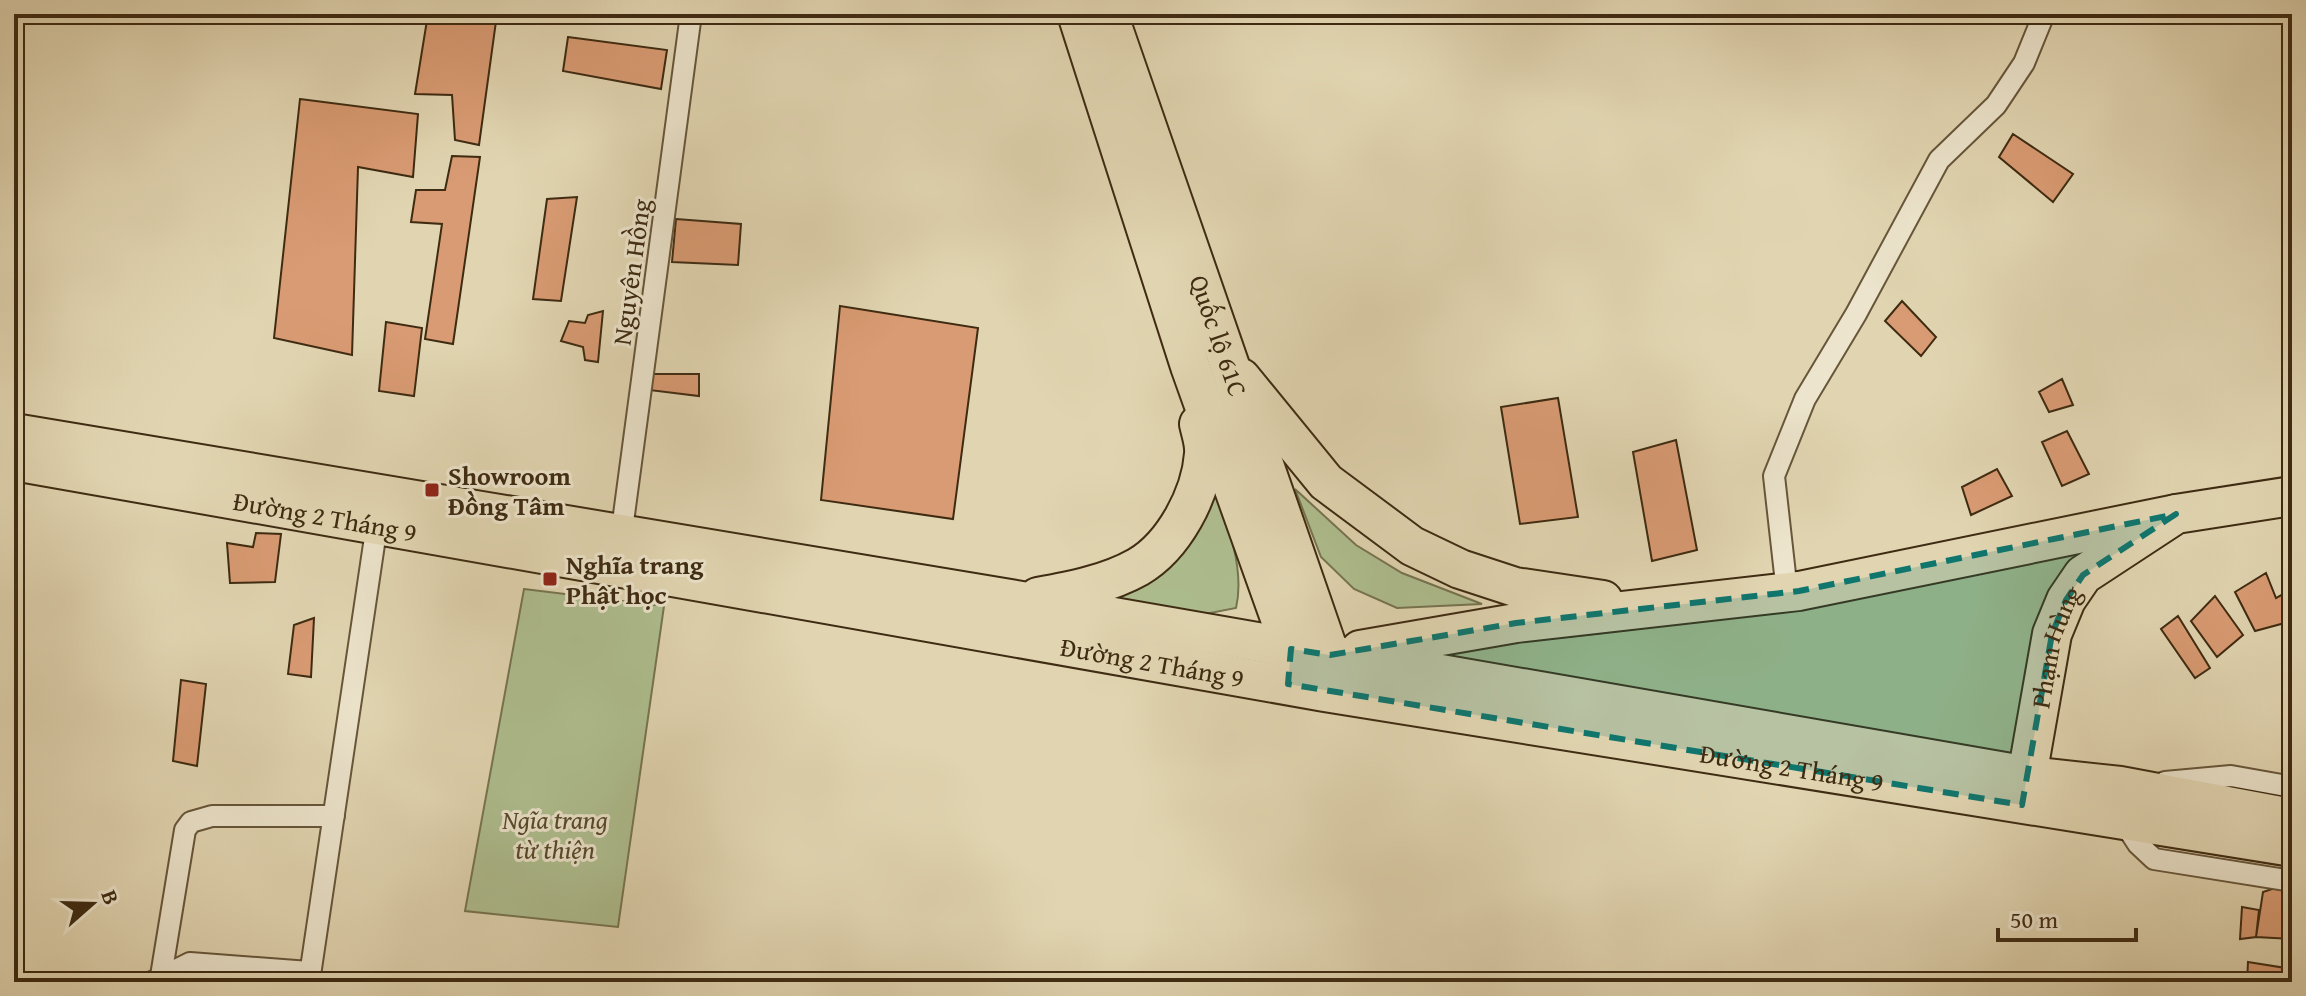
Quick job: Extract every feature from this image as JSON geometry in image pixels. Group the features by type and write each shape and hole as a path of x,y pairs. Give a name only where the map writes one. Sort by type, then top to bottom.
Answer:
{"highway":[{"name":"Quốc lộ 61C","path":"1077,14 1206,361 1330,655"},
{"name":"Quốc lộ 61C","path":"1108,14 1290,667"},
{"path":"1010,599 1085,588 1122,575 1140,566 1180,523 1196,489 1204,452 1206,361"},
{"path":"1206,361 1326,482 1412,546 1460,569 1515,587 1657,609"},
{"name":"Đường 2 Tháng 9","path":"14,433 621,537 1010,599 1290,667 1325,692 2037,792 2292,818"},
{"name":"Đường 2 Tháng 9","path":"14,461 377,524 1290,667 1330,655 2037,792"},
{"name":"Phạm Hùng","path":"2037,792 2052,634 2066,600 2083,575 2176,514 2292,496"},
{"path":"1325,692 1330,655 1516,623 1787,592 2176,514"},
{"name":"Phạm Hùng","path":"2037,792 2077,638 2107,584 2133,565 2197,530 2292,514"},
{"name":"Đường 2 Tháng 9","path":"2120,802 2292,847"}],"street":[{"name":"Nguyên Hồng","path":"621,537 691,14"},
{"path":"1787,592 1774,476 1805,399 1856,314 1939,160 1996,105 2024,63 2044,14"},
{"path":"157,980 190,963 309,977 377,524"},
{"path":"2292,787 2231,776 2120,802 2138,844 2154,859 2292,881"},
{"path":"157,980 185,830 191,822 212,816 334,816"}],"highlighted area":[{"path":"2176,514 2083,575 2066,600 2052,634 2022,805 1288,684 1291,649 1330,655 1516,623 1799,591"}],"green space":[{"path":"1209,474 1236,558 1236,608 1205,614 1112,602 1151,575"},
{"path":"1295,489 1356,545 1402,573 1482,604 1397,608 1354,589 1321,557"},
{"path":"2072,551 2081,557 2017,755 1419,656 1419,647 1502,643 1666,625 1828,598"},
{"name":"Ngĩa trang từ thiện","path":"524,589 664,606 618,927 465,911"}],"building":[{"path":"428,14 497,14 479,145 455,140 452,95 415,94"},
{"path":"568,37 667,50 661,89 563,71"},
{"path":"300,99 418,114 413,177 358,167 352,355 274,338"},
{"path":"2013,134 2073,174 2053,202 1999,157"},
{"path":"452,156 480,157 453,344 425,339 442,224 411,222 416,190 445,190"},
{"path":"577,197 561,301 533,299 547,199"},
{"path":"676,219 741,224 738,265 672,262"},
{"path":"1902,301 1936,337 1921,356 1885,321"},
{"path":"840,306 978,328 953,519 821,500"},
{"path":"603,311 598,362 585,360 583,347 561,341 569,321 585,323 588,315"},
{"path":"386,322 422,328 414,396 379,391"},
{"path":"653,374 699,374 699,396 649,390"},
{"path":"2062,379 2073,405 2049,412 2039,392"},
{"path":"1558,398 1578,517 1520,524 1501,407"},
{"path":"2067,431 2089,474 2062,486 2042,442"},
{"path":"1676,440 1697,550 1652,561 1633,452"},
{"path":"1997,469 2012,496 1971,515 1962,487"},
{"path":"256,533 281,534 275,582 230,583 227,543 253,547"},
{"path":"2266,573 2276,598 2292,589 2292,631 2285,623 2255,631 2235,592"},
{"path":"2215,596 2243,635 2217,657 2191,621"},
{"path":"2178,616 2210,668 2195,678 2161,629"},
{"path":"314,618 311,677 288,674 294,625"},
{"path":"181,680 206,684 197,766 173,761"},
{"path":"2281,886 2285,902 2292,904 2292,939 2256,937 2263,892"},
{"path":"2242,907 2259,910 2256,937 2240,939"},
{"path":"2248,962 2292,969 2292,982 2247,982"}],"place":[{"name":"Showroom Đồng Tâm","path":"432,490"},
{"name":"Nghĩa trang Phật học","path":"550,579"}]}
